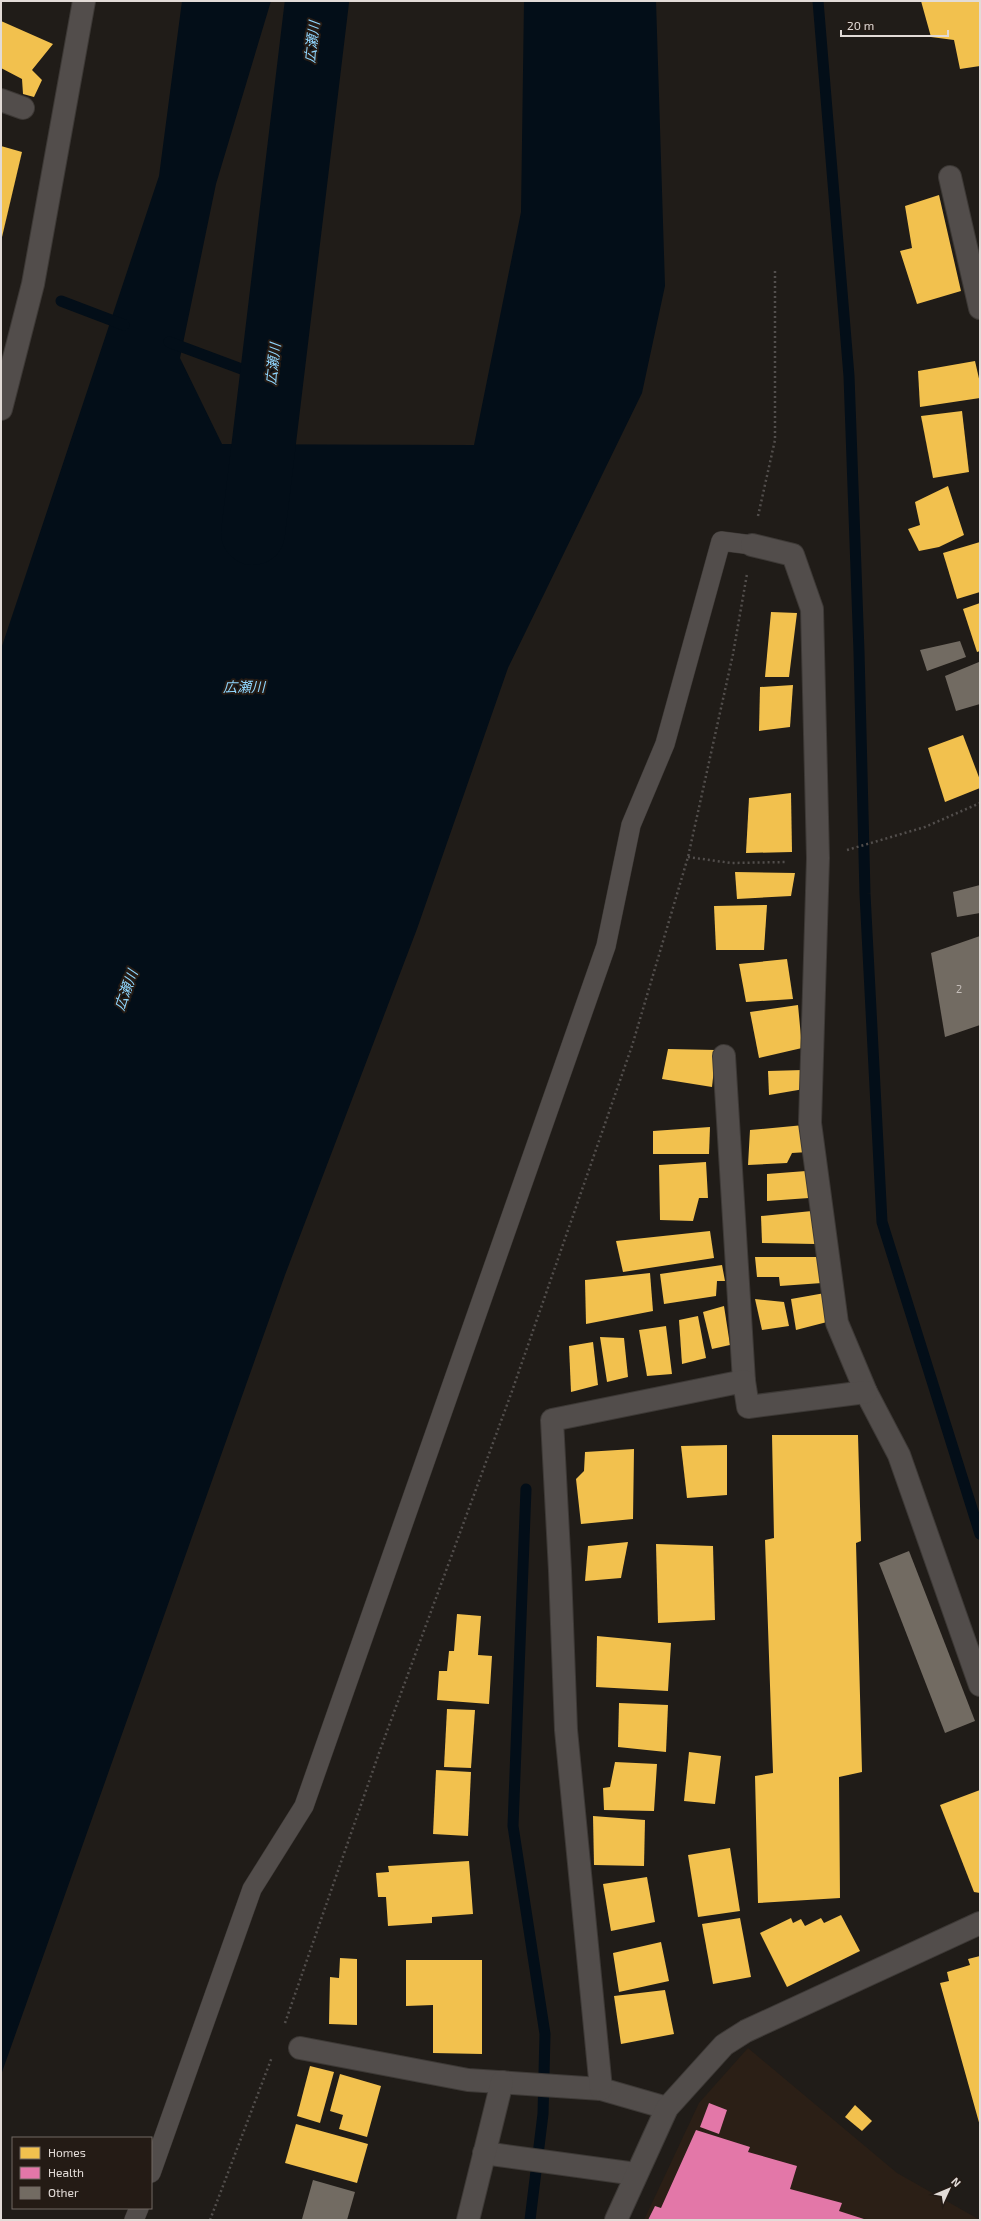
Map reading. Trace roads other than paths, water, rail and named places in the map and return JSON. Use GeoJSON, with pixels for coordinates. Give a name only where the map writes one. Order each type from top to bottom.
{"type":"FeatureCollection","features":[{"type":"Feature","properties":{"kind":"street"},"geometry":{"type":"LineString","coordinates":[[1,409],[33,284],[84,1]]}},
{"type":"Feature","properties":{"kind":"street"},"geometry":{"type":"LineString","coordinates":[[1,100],[23,108]]}},
{"type":"Feature","properties":{"kind":"street"},"geometry":{"type":"LineString","coordinates":[[950,176],[980,308]]}},
{"type":"Feature","properties":{"kind":"street"},"geometry":{"type":"LineString","coordinates":[[752,545],[793,555],[812,609],[818,858],[810,1123],[836,1323],[866,1392],[899,1455],[980,1685]]}},
{"type":"Feature","properties":{"kind":"street"},"geometry":{"type":"LineString","coordinates":[[724,1056],[744,1381],[748,1407],[866,1392]]}},
{"type":"Feature","properties":{"kind":"street"},"geometry":{"type":"LineString","coordinates":[[601,2089],[576,1852],[566,1730],[552,1420],[744,1381]]}},
{"type":"Feature","properties":{"kind":"street"},"geometry":{"type":"LineString","coordinates":[[616,2220],[667,2108],[724,2045],[746,2031],[980,1923]]}},
{"type":"Feature","properties":{"kind":"street"},"geometry":{"type":"LineString","coordinates":[[300,2048],[468,2080],[601,2089],[667,2108]]}},
{"type":"Feature","properties":{"kind":"street"},"geometry":{"type":"LineString","coordinates":[[468,2220],[484,2153],[513,2083]]}},
{"type":"Feature","properties":{"kind":"street"},"geometry":{"type":"LineString","coordinates":[[484,2153],[636,2174]]}},
{"type":"Feature","properties":{"kind":"lane"},"geometry":{"type":"LineString","coordinates":[[152,2170],[252,1889],[304,1806],[606,946],[631,825],[665,744],[721,541],[752,545]]}},
{"type":"Feature","properties":{"kind":"lane"},"geometry":{"type":"LineString","coordinates":[[134,2220],[138,2209]]}},
{"type":"Feature","properties":{"kind":"water","name":"広瀬川"},"geometry":{"type":"Polygon","coordinates":[[[182,1],[271,1],[216,184],[180,358],[222,444],[474,445],[521,212],[524,1],[656,1],[665,286],[642,393],[508,668],[417,929],[285,1275],[1,2075],[1,649],[159,176],[182,1]]]}},
{"type":"Feature","properties":{"kind":"waterway","name":"広瀬川"},"geometry":{"type":"LineString","coordinates":[[253,533],[317,1]]}},
{"type":"Feature","properties":{"kind":"waterway"},"geometry":{"type":"LineString","coordinates":[[818,1],[849,376],[859,652],[865,894],[882,1222],[980,1534]]}},
{"type":"Feature","properties":{"kind":"waterway"},"geometry":{"type":"LineString","coordinates":[[61,301],[124,325]]}},
{"type":"Feature","properties":{"kind":"waterway"},"geometry":{"type":"LineString","coordinates":[[169,342],[271,380]]}},
{"type":"Feature","properties":{"kind":"waterway"},"geometry":{"type":"LineString","coordinates":[[526,1489],[513,1826],[545,2034],[543,2114],[530,2220]]}}]}
